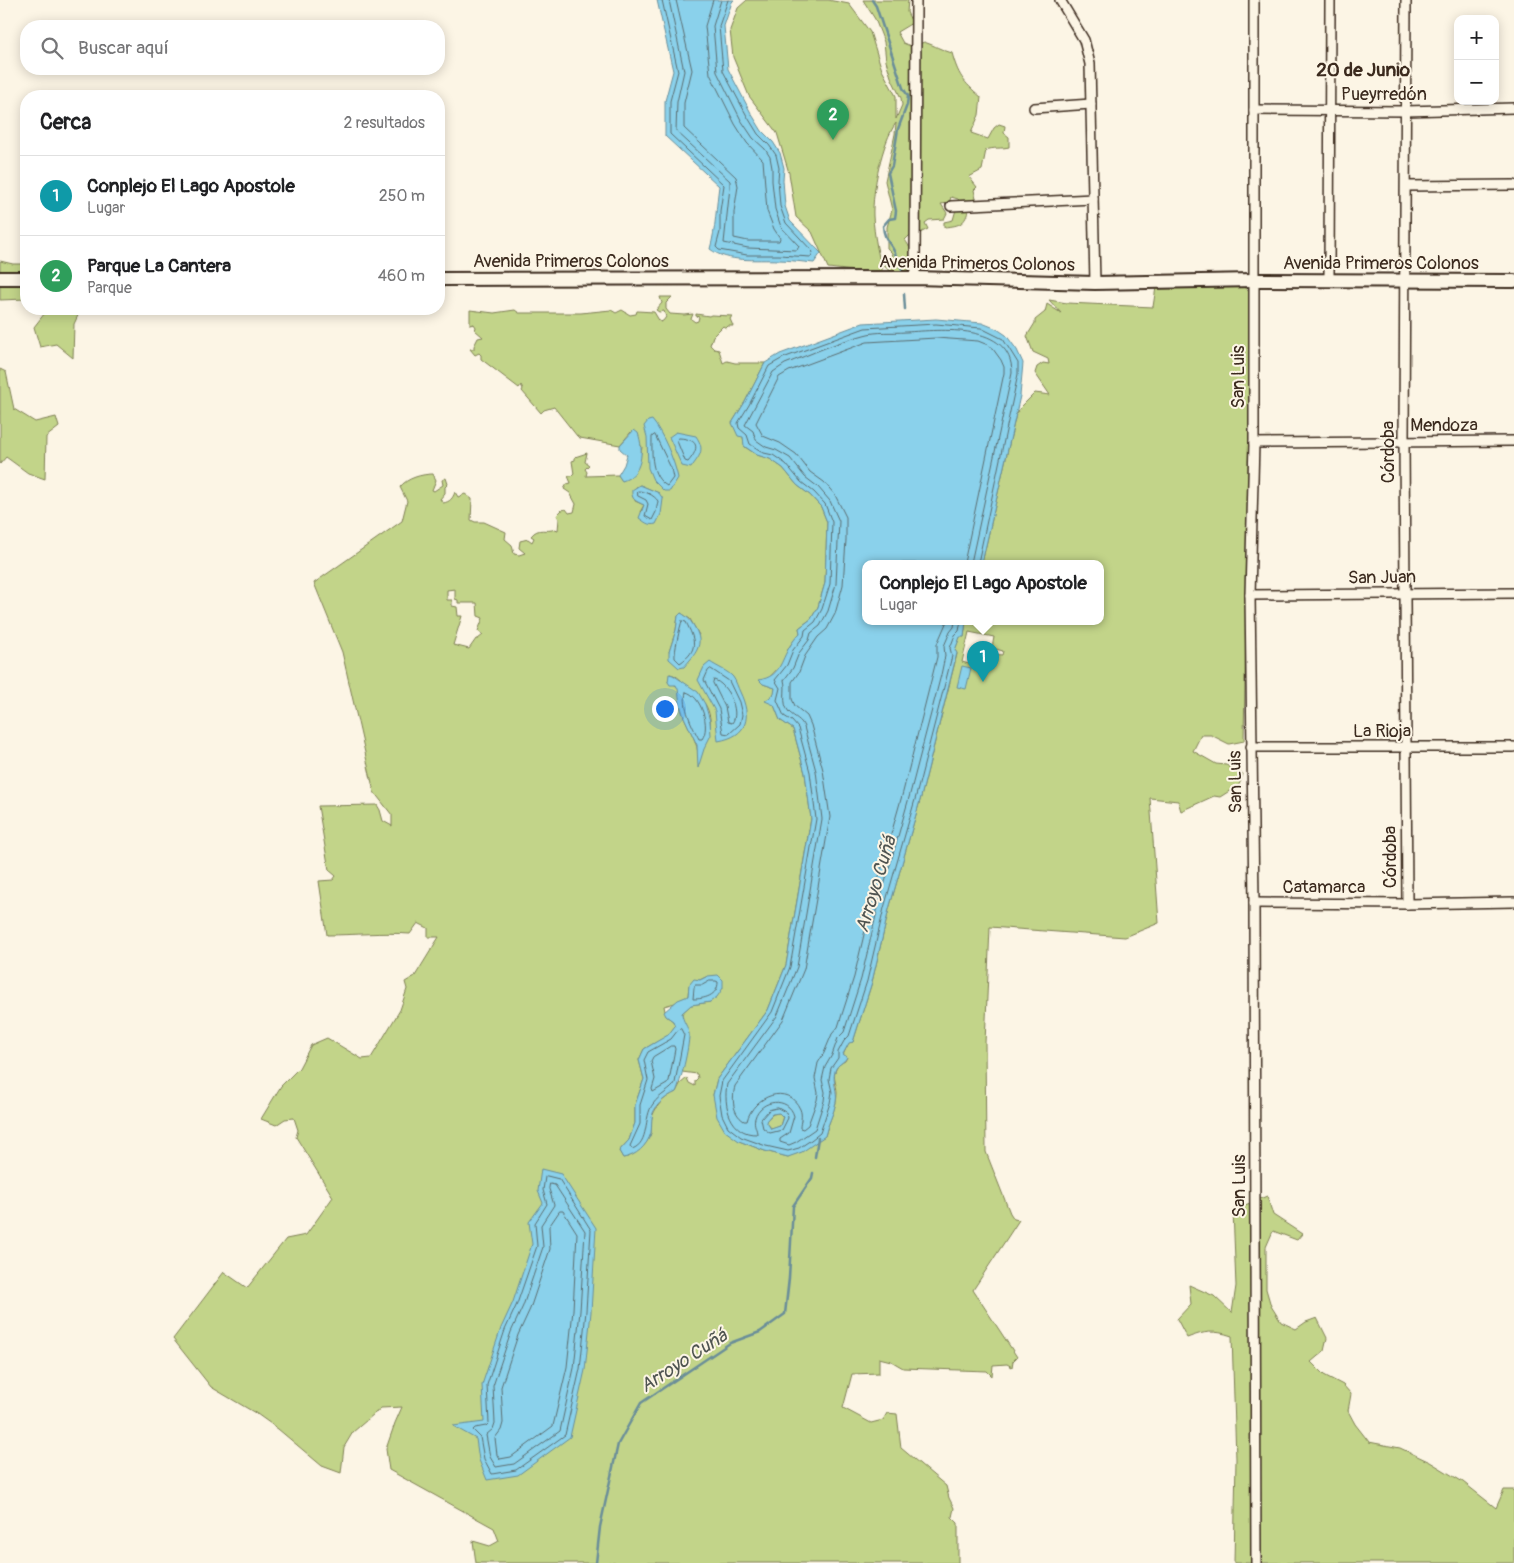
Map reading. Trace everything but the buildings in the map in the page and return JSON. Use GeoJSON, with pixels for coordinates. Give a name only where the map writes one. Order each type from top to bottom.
{"type":"FeatureCollection","features":[{"type":"Feature","properties":{"kind":"street"},"geometry":{"type":"LineString","coordinates":[[915,278],[916,0]]}},
{"type":"Feature","properties":{"kind":"street"},"geometry":{"type":"LineString","coordinates":[[1060,0],[1084,40],[1090,64],[1095,283]]}},
{"type":"Feature","properties":{"kind":"street","name":"San Luis"},"geometry":{"type":"LineString","coordinates":[[1254,0],[1254,443],[1250,595],[1254,903],[1256,1563]]}},
{"type":"Feature","properties":{"kind":"street"},"geometry":{"type":"LineString","coordinates":[[1329,280],[1330,0]]}},
{"type":"Feature","properties":{"kind":"street","name":"Córdoba"},"geometry":{"type":"LineString","coordinates":[[1406,0],[1404,441],[1407,904]]}},
{"type":"Feature","properties":{"kind":"street"},"geometry":{"type":"LineString","coordinates":[[1034,108],[1091,104]]}},
{"type":"Feature","properties":{"kind":"street","name":"Pueyrredón"},"geometry":{"type":"LineString","coordinates":[[1254,110],[1514,108]]}},
{"type":"Feature","properties":{"kind":"street"},"geometry":{"type":"LineString","coordinates":[[1406,186],[1514,185]]}},
{"type":"Feature","properties":{"kind":"street"},"geometry":{"type":"LineString","coordinates":[[951,206],[1094,199]]}},
{"type":"Feature","properties":{"kind":"street"},"geometry":{"type":"LineString","coordinates":[[0,278],[20,278]]}},
{"type":"Feature","properties":{"kind":"street","name":"Avenida Primeros Colonos"},"geometry":{"type":"LineString","coordinates":[[445,279],[915,278],[1095,283],[1254,280],[1514,282]]}},
{"type":"Feature","properties":{"kind":"street","name":"Mendoza"},"geometry":{"type":"LineString","coordinates":[[1254,443],[1514,441]]}},
{"type":"Feature","properties":{"kind":"street","name":"San Juan"},"geometry":{"type":"LineString","coordinates":[[1250,595],[1405,592],[1514,593]]}},
{"type":"Feature","properties":{"kind":"street","name":"La Rioja"},"geometry":{"type":"LineString","coordinates":[[1251,747],[1514,747]]}},
{"type":"Feature","properties":{"kind":"street","name":"Catamarca"},"geometry":{"type":"LineString","coordinates":[[1254,903],[1407,904],[1514,902]]}},
{"type":"Feature","properties":{"kind":"green space"},"geometry":{"type":"Polygon","coordinates":[[[747,0],[828,0],[849,4],[870,32],[882,70],[896,96],[896,119],[902,105],[901,98],[886,61],[884,42],[875,19],[863,0],[908,0],[907,12],[912,23],[897,32],[903,43],[913,47],[924,42],[952,53],[962,78],[981,97],[979,115],[971,133],[988,139],[994,128],[999,124],[1005,126],[1004,133],[1009,137],[1009,147],[986,150],[982,170],[969,177],[977,187],[974,190],[976,199],[984,206],[968,211],[967,216],[960,224],[944,227],[944,222],[953,220],[957,206],[962,204],[958,199],[951,197],[949,203],[941,204],[947,213],[944,219],[929,220],[925,223],[928,229],[920,233],[917,228],[905,240],[910,250],[911,263],[905,278],[894,274],[884,266],[889,263],[892,253],[887,248],[887,227],[892,210],[885,181],[896,123],[882,154],[873,206],[875,238],[883,274],[828,268],[812,232],[796,217],[789,173],[777,133],[749,96],[733,57],[730,30],[738,8],[747,0]]]}},
{"type":"Feature","properties":{"kind":"green space"},"geometry":{"type":"Polygon","coordinates":[[[0,261],[20,264],[20,299],[0,300],[0,261]]]}},
{"type":"Feature","properties":{"kind":"green space"},"geometry":{"type":"Polygon","coordinates":[[[1243,286],[1251,292],[1244,741],[1229,744],[1211,735],[1201,735],[1193,751],[1216,764],[1226,765],[1243,774],[1239,785],[1220,797],[1214,796],[1181,811],[1178,801],[1150,798],[1159,923],[1125,937],[990,927],[985,1043],[986,1152],[1010,1213],[1014,1219],[1019,1220],[973,1290],[1017,1357],[1013,1361],[1012,1367],[1007,1364],[993,1365],[992,1376],[987,1371],[903,1368],[891,1361],[879,1358],[879,1373],[852,1374],[843,1408],[871,1423],[883,1420],[887,1413],[897,1414],[901,1448],[946,1486],[954,1508],[952,1517],[958,1523],[958,1563],[476,1563],[473,1541],[490,1546],[499,1541],[494,1528],[389,1470],[386,1449],[402,1407],[381,1408],[353,1432],[344,1447],[341,1473],[322,1466],[257,1414],[211,1387],[173,1339],[224,1272],[247,1288],[286,1239],[306,1235],[333,1197],[296,1137],[298,1130],[294,1118],[285,1119],[276,1125],[261,1119],[281,1086],[299,1068],[311,1045],[327,1038],[362,1059],[371,1058],[400,1010],[407,989],[405,982],[415,976],[439,937],[428,937],[428,928],[418,923],[410,934],[327,935],[319,881],[333,880],[336,876],[329,870],[318,806],[377,805],[383,821],[392,826],[392,815],[374,792],[342,652],[314,583],[402,521],[407,501],[400,487],[415,477],[433,474],[436,480],[432,490],[434,491],[443,485],[442,480],[446,478],[448,484],[445,487],[445,493],[440,499],[443,503],[448,502],[455,492],[458,497],[465,494],[472,499],[471,520],[484,522],[506,532],[505,539],[512,545],[514,554],[519,555],[525,553],[519,548],[520,541],[528,539],[532,542],[534,538],[531,536],[540,530],[558,530],[559,519],[557,515],[566,509],[569,513],[574,512],[576,504],[570,493],[564,489],[567,484],[571,483],[568,476],[574,474],[572,461],[575,460],[575,457],[587,453],[585,462],[589,465],[585,469],[587,472],[586,476],[618,475],[622,481],[634,469],[640,458],[642,447],[631,432],[620,445],[580,438],[554,407],[541,413],[522,391],[521,385],[519,388],[481,359],[479,353],[475,355],[470,349],[474,349],[478,338],[483,337],[475,330],[474,324],[470,325],[470,310],[494,313],[515,310],[519,313],[581,313],[611,310],[616,313],[622,310],[630,315],[636,314],[637,311],[654,312],[660,322],[666,317],[664,311],[659,312],[656,310],[662,303],[660,297],[672,297],[666,303],[666,309],[670,314],[693,314],[691,319],[695,322],[698,321],[699,317],[696,314],[732,316],[730,319],[733,326],[726,328],[723,326],[713,336],[710,345],[714,349],[719,350],[723,363],[727,361],[735,363],[765,363],[732,423],[743,437],[745,447],[757,455],[770,459],[783,468],[797,485],[821,507],[827,522],[825,583],[818,607],[811,619],[799,628],[800,633],[789,647],[783,663],[763,684],[775,688],[774,705],[780,720],[793,729],[805,773],[811,818],[786,965],[768,1010],[717,1079],[713,1095],[739,1141],[788,1157],[825,1136],[834,1110],[837,1099],[835,1072],[847,1057],[843,1055],[849,1042],[853,1042],[872,982],[889,909],[921,797],[957,654],[955,650],[960,636],[964,637],[966,625],[1104,625],[1104,560],[983,560],[1016,414],[1035,393],[1050,395],[1035,373],[1037,367],[1043,363],[1049,364],[1048,359],[1033,352],[1027,336],[1035,320],[1045,312],[1047,304],[1061,313],[1049,300],[1067,303],[1153,307],[1156,287],[1243,286]],[[640,485],[636,487],[635,501],[644,505],[640,512],[659,493],[640,485]],[[455,589],[447,590],[447,600],[452,600],[452,606],[457,607],[458,616],[462,616],[453,645],[469,649],[476,639],[483,635],[478,631],[483,618],[478,616],[477,603],[458,603],[458,600],[455,599],[455,589]],[[681,613],[678,616],[669,652],[699,635],[690,619],[681,613]],[[969,632],[962,662],[976,666],[978,662],[985,663],[989,661],[991,654],[1002,655],[1003,651],[992,648],[994,637],[969,632]],[[670,674],[668,682],[679,690],[682,710],[698,753],[709,737],[710,716],[708,710],[705,704],[677,677],[670,674]],[[708,976],[689,985],[688,996],[664,1006],[666,1016],[673,1021],[675,1026],[669,1035],[644,1049],[639,1060],[644,1079],[635,1105],[635,1123],[629,1140],[619,1151],[623,1158],[636,1152],[647,1142],[651,1133],[652,1116],[660,1103],[676,1092],[680,1084],[687,1078],[689,1083],[695,1086],[695,1081],[698,1078],[697,1074],[682,1072],[689,1034],[682,1019],[682,1013],[691,1005],[710,1002],[708,976]]]}},
{"type":"Feature","properties":{"kind":"green space"},"geometry":{"type":"Polygon","coordinates":[[[43,315],[78,315],[74,324],[73,358],[56,344],[40,347],[34,327],[43,315]]]}},
{"type":"Feature","properties":{"kind":"green space"},"geometry":{"type":"Polygon","coordinates":[[[0,369],[6,372],[14,409],[35,422],[56,417],[59,427],[46,437],[45,479],[28,473],[6,457],[0,464],[0,369]]]}},
{"type":"Feature","properties":{"kind":"green space"},"geometry":{"type":"Polygon","coordinates":[[[779,1113],[783,1116],[780,1126],[772,1129],[765,1121],[773,1114],[779,1113]]]}},
{"type":"Feature","properties":{"kind":"green space"},"geometry":{"type":"Polygon","coordinates":[[[1267,1196],[1273,1215],[1302,1234],[1297,1240],[1273,1231],[1266,1247],[1266,1289],[1271,1306],[1281,1322],[1296,1329],[1306,1322],[1317,1318],[1327,1338],[1324,1351],[1311,1362],[1324,1375],[1343,1385],[1351,1394],[1348,1411],[1369,1442],[1400,1448],[1430,1462],[1463,1482],[1496,1508],[1504,1490],[1514,1490],[1514,1563],[1234,1563],[1236,1459],[1232,1336],[1210,1332],[1187,1338],[1177,1319],[1191,1304],[1189,1285],[1214,1296],[1232,1313],[1236,1286],[1233,1210],[1267,1196]]]}},
{"type":"Feature","properties":{"kind":"water"},"geometry":{"type":"Polygon","coordinates":[[[657,0],[734,0],[724,26],[728,69],[762,131],[773,142],[780,153],[784,168],[785,206],[790,221],[821,253],[814,263],[734,258],[710,249],[715,225],[719,186],[665,136],[665,101],[673,71],[657,0]]]}},
{"type":"Feature","properties":{"kind":"water"},"geometry":{"type":"Polygon","coordinates":[[[936,319],[982,323],[997,329],[1006,335],[1017,350],[1023,363],[1020,396],[983,560],[862,560],[862,625],[966,625],[964,637],[960,637],[955,650],[957,653],[921,797],[889,909],[872,982],[853,1042],[849,1043],[843,1054],[847,1057],[835,1071],[836,1102],[834,1111],[825,1136],[802,1152],[788,1157],[739,1141],[725,1131],[717,1117],[713,1095],[717,1079],[768,1010],[786,965],[811,819],[805,773],[793,729],[780,720],[774,705],[765,701],[774,694],[775,688],[763,684],[759,680],[776,672],[791,644],[800,633],[799,628],[811,619],[818,607],[825,583],[827,522],[821,507],[797,485],[783,468],[744,446],[743,437],[738,436],[732,423],[765,363],[780,354],[863,323],[936,319]],[[779,1113],[772,1114],[766,1121],[771,1129],[780,1126],[783,1117],[779,1113]]]}},
{"type":"Feature","properties":{"kind":"water"},"geometry":{"type":"Polygon","coordinates":[[[652,420],[664,440],[678,478],[670,491],[664,491],[653,480],[648,468],[647,437],[644,426],[648,421],[652,420]]]}},
{"type":"Feature","properties":{"kind":"water"},"geometry":{"type":"Polygon","coordinates":[[[634,430],[638,433],[640,440],[640,461],[634,473],[622,481],[618,475],[627,455],[620,449],[620,445],[634,430]]]}},
{"type":"Feature","properties":{"kind":"water"},"geometry":{"type":"Polygon","coordinates":[[[676,432],[696,436],[699,441],[701,450],[699,457],[691,468],[682,466],[669,437],[676,432]]]}},
{"type":"Feature","properties":{"kind":"water"},"geometry":{"type":"Polygon","coordinates":[[[640,485],[659,493],[663,499],[661,514],[656,524],[649,524],[639,518],[644,505],[633,498],[632,490],[640,485]]]}},
{"type":"Feature","properties":{"kind":"water"},"geometry":{"type":"Polygon","coordinates":[[[681,613],[692,623],[698,634],[699,644],[695,653],[684,667],[679,668],[669,659],[669,652],[678,616],[681,613]]]}},
{"type":"Feature","properties":{"kind":"water"},"geometry":{"type":"Polygon","coordinates":[[[710,662],[733,677],[746,710],[745,724],[741,730],[736,735],[718,741],[715,711],[698,680],[704,667],[710,662]]]}},
{"type":"Feature","properties":{"kind":"water"},"geometry":{"type":"Polygon","coordinates":[[[962,666],[971,668],[966,689],[957,687],[962,666]]]}},
{"type":"Feature","properties":{"kind":"water"},"geometry":{"type":"Polygon","coordinates":[[[669,674],[698,692],[705,704],[710,721],[711,735],[698,768],[697,745],[684,717],[678,689],[676,685],[670,685],[668,682],[669,674]]]}},
{"type":"Feature","properties":{"kind":"water"},"geometry":{"type":"Polygon","coordinates":[[[718,975],[723,980],[723,988],[717,997],[710,1002],[691,1005],[682,1013],[689,1032],[689,1041],[676,1092],[663,1100],[655,1109],[652,1116],[651,1133],[644,1146],[637,1153],[623,1158],[619,1151],[629,1140],[635,1123],[635,1105],[644,1079],[639,1060],[644,1049],[668,1035],[675,1026],[673,1021],[664,1012],[678,1000],[688,996],[689,985],[694,979],[700,980],[708,976],[718,975]]]}},
{"type":"Feature","properties":{"kind":"water"},"geometry":{"type":"Polygon","coordinates":[[[541,1169],[561,1174],[596,1228],[591,1312],[585,1370],[570,1437],[518,1475],[487,1480],[479,1460],[476,1439],[453,1426],[484,1422],[482,1385],[532,1244],[529,1222],[543,1203],[538,1191],[541,1169]]]}},
{"type":"Feature","properties":{"kind":"waterway","name":"Arroyo Cuñá"},"geometry":{"type":"LineString","coordinates":[[872,0],[876,6],[903,88],[908,96],[907,105],[898,129],[892,166],[888,173],[896,211],[895,218],[889,219],[883,226],[886,238],[902,269]]}},
{"type":"Feature","properties":{"kind":"waterway","name":"Arroyo Cuñá"},"geometry":{"type":"LineString","coordinates":[[904,294],[905,309]]}},
{"type":"Feature","properties":{"kind":"waterway","name":"Arroyo Cuñá"},"geometry":{"type":"LineString","coordinates":[[815,1157],[818,1138]]}},
{"type":"Feature","properties":{"kind":"waterway","name":"Arroyo Cuñá"},"geometry":{"type":"LineString","coordinates":[[596,1563],[600,1527],[618,1444],[641,1403],[730,1343],[760,1332],[785,1314],[793,1206],[812,1178],[813,1173]]}},
{"type":"Feature","properties":{"kind":"place","name":"Parque La Cantera"},"geometry":{"type":"Point","coordinates":[833,140]}},
{"type":"Feature","properties":{"kind":"place","name":"Conplejo El Lago Apostole"},"geometry":{"type":"Point","coordinates":[983,682]}},
{"type":"Feature","properties":{"kind":"district","name":"20 de Junio"},"geometry":{"type":"Point","coordinates":[1363,69]}}]}
